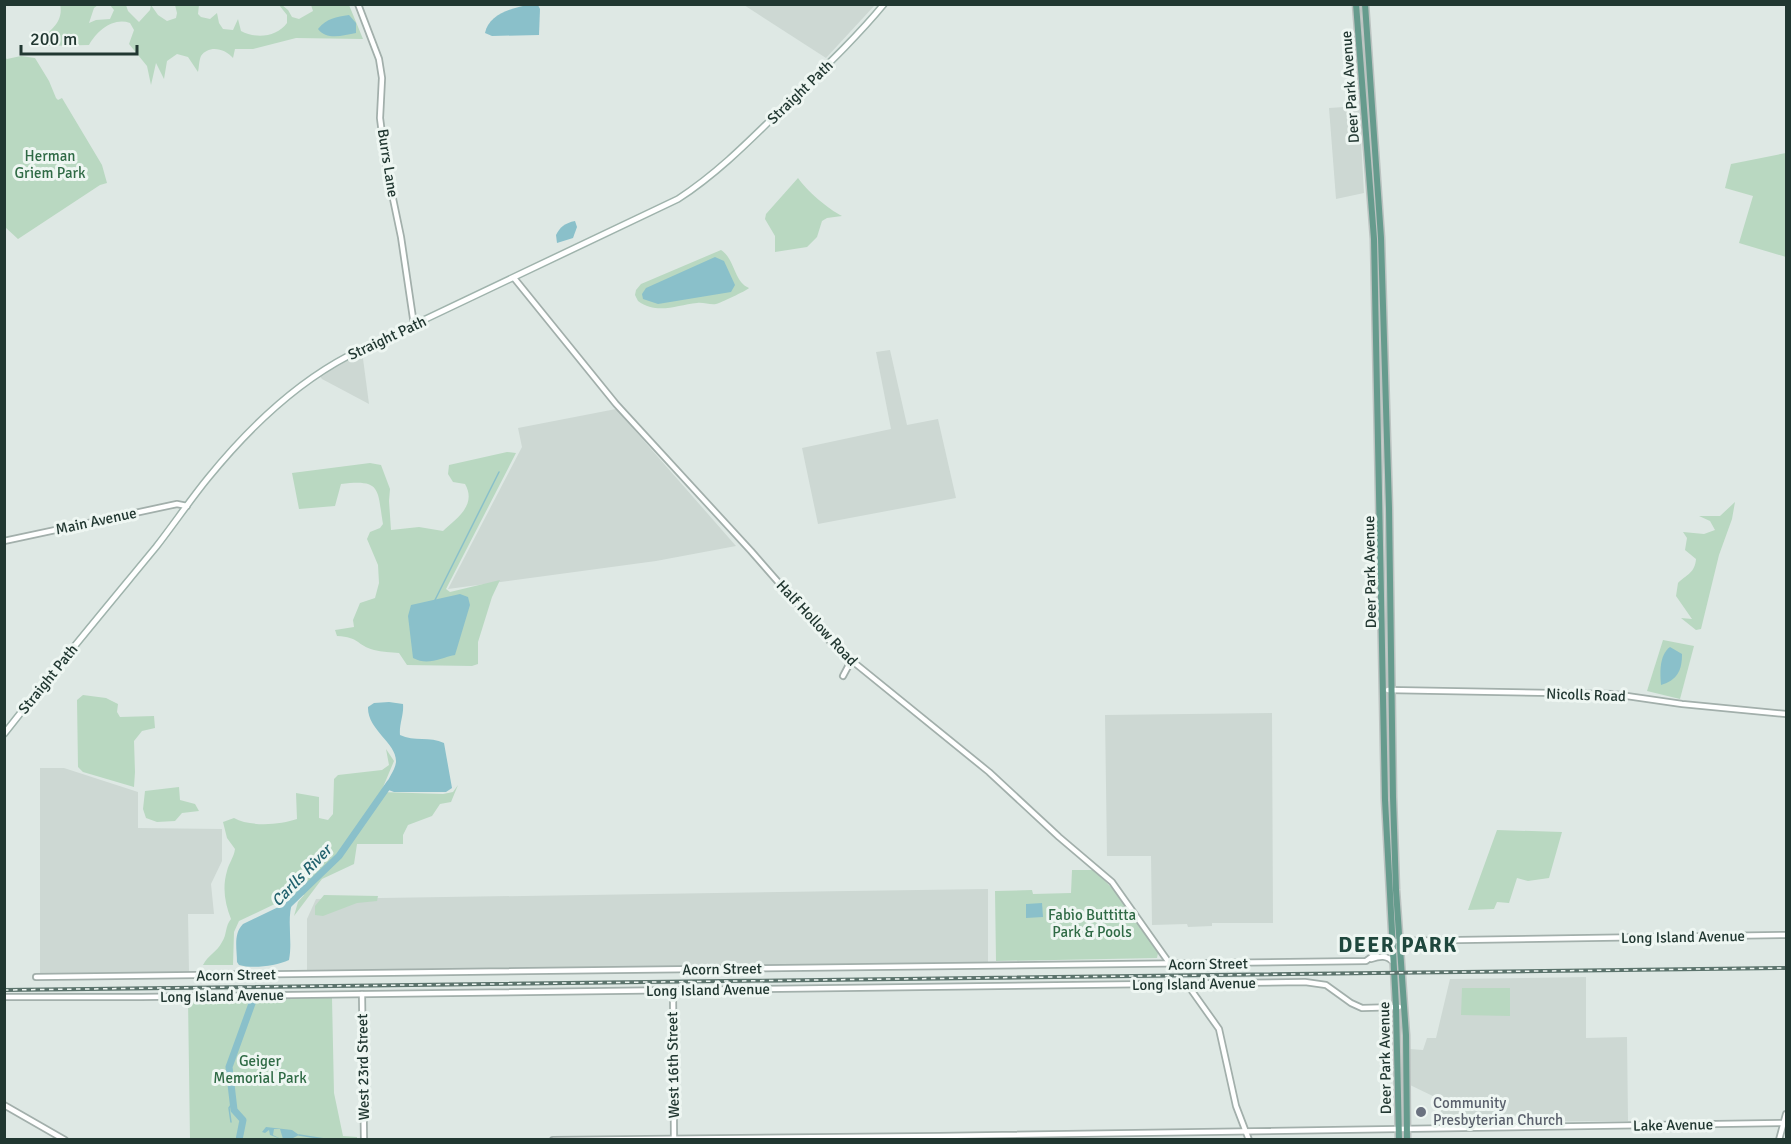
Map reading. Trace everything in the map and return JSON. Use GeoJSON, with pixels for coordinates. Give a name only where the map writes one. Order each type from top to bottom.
{"type":"FeatureCollection","features":[{"type":"Feature","properties":{"kind":"main road","name":"Straight Path"},"geometry":{"type":"LineString","coordinates":[[4,734],[207,478],[280,404],[332,365],[678,199],[736,155],[884,4]]}},
{"type":"Feature","properties":{"kind":"main road","name":"Deer Park Avenue"},"geometry":{"type":"LineString","coordinates":[[1356,4],[1374,239],[1387,830],[1405,1007],[1407,1140]]}},
{"type":"Feature","properties":{"kind":"main road","name":"Deer Park Avenue"},"geometry":{"type":"LineString","coordinates":[[1365,4],[1381,238],[1397,940],[1394,963],[1399,1140]]}},
{"type":"Feature","properties":{"kind":"main road"},"geometry":{"type":"LineString","coordinates":[[1387,830],[1395,844]]}},
{"type":"Feature","properties":{"kind":"street","name":"Burrs Lane"},"geometry":{"type":"LineString","coordinates":[[358,4],[379,59],[382,78],[380,118],[386,165],[401,237],[414,325]]}},
{"type":"Feature","properties":{"kind":"street","name":"Half Hollow Road"},"geometry":{"type":"LineString","coordinates":[[514,278],[616,404],[751,551],[836,648],[963,750],[1112,882],[1170,964]]}},
{"type":"Feature","properties":{"kind":"street","name":"Main Avenue"},"geometry":{"type":"LineString","coordinates":[[4,541],[177,504],[187,506]]}},
{"type":"Feature","properties":{"kind":"street"},"geometry":{"type":"LineString","coordinates":[[843,676],[851,661]]}},
{"type":"Feature","properties":{"kind":"street","name":"Nicolls Road"},"geometry":{"type":"LineString","coordinates":[[1384,690],[1613,694],[1682,704],[1786,714]]}},
{"type":"Feature","properties":{"kind":"street","name":"Long Island Avenue"},"geometry":{"type":"LineString","coordinates":[[1397,940],[1786,935]]}},
{"type":"Feature","properties":{"kind":"street"},"geometry":{"type":"LineString","coordinates":[[1366,962],[1397,940]]}},
{"type":"Feature","properties":{"kind":"street","name":"Acorn Street"},"geometry":{"type":"LineString","coordinates":[[36,977],[1366,962],[1383,956],[1394,963]]}},
{"type":"Feature","properties":{"kind":"street","name":"Long Island Avenue"},"geometry":{"type":"LineString","coordinates":[[4,997],[1305,982],[1326,985],[1362,1008],[1405,1007]]}},
{"type":"Feature","properties":{"kind":"street"},"geometry":{"type":"LineString","coordinates":[[1187,984],[1219,1029],[1236,1106],[1249,1140]]}},
{"type":"Feature","properties":{"kind":"street","name":"West 16th Street"},"geometry":{"type":"LineString","coordinates":[[672,990],[674,1139]]}},
{"type":"Feature","properties":{"kind":"street","name":"West 23rd Street"},"geometry":{"type":"LineString","coordinates":[[362,994],[364,1140]]}},
{"type":"Feature","properties":{"kind":"street"},"geometry":{"type":"LineString","coordinates":[[4,1105],[65,1140]]}},
{"type":"Feature","properties":{"kind":"street"},"geometry":{"type":"LineString","coordinates":[[1779,1140],[1786,1114]]}},
{"type":"Feature","properties":{"kind":"street","name":"Lake Avenue"},"geometry":{"type":"LineString","coordinates":[[554,1140],[1784,1123]]}},
{"type":"Feature","properties":{"kind":"shaded area"},"geometry":{"type":"Polygon","coordinates":[[[744,5],[875,5],[826,58],[744,5]]]}},
{"type":"Feature","properties":{"kind":"shaded area"},"geometry":{"type":"Polygon","coordinates":[[[1359,106],[1364,193],[1336,199],[1329,108],[1359,106]]]}},
{"type":"Feature","properties":{"kind":"shaded area"},"geometry":{"type":"Polygon","coordinates":[[[890,350],[907,425],[938,419],[956,498],[818,524],[802,448],[891,429],[876,352],[890,350]]]}},
{"type":"Feature","properties":{"kind":"shaded area"},"geometry":{"type":"Polygon","coordinates":[[[362,351],[369,404],[322,379],[319,375],[362,351]]]}},
{"type":"Feature","properties":{"kind":"shaded area"},"geometry":{"type":"Polygon","coordinates":[[[616,409],[736,546],[656,561],[448,589],[522,447],[518,428],[616,409]]]}},
{"type":"Feature","properties":{"kind":"shaded area"},"geometry":{"type":"Polygon","coordinates":[[[1272,713],[1273,923],[1212,923],[1212,926],[1188,927],[1187,924],[1152,925],[1151,856],[1107,856],[1105,715],[1272,713]]]}},
{"type":"Feature","properties":{"kind":"shaded area"},"geometry":{"type":"Polygon","coordinates":[[[40,768],[64,768],[138,792],[138,828],[222,829],[222,861],[211,884],[214,914],[188,914],[189,972],[40,973],[40,768]]]}},
{"type":"Feature","properties":{"kind":"shaded area"},"geometry":{"type":"Polygon","coordinates":[[[988,889],[988,963],[307,970],[307,919],[316,899],[988,889]]]}},
{"type":"Feature","properties":{"kind":"shaded area"},"geometry":{"type":"Polygon","coordinates":[[[1586,977],[1586,1038],[1627,1037],[1628,1121],[1441,1122],[1441,1100],[1410,1085],[1409,1049],[1423,1050],[1427,1038],[1436,1038],[1450,979],[1586,977]]]}},
{"type":"Feature","properties":{"kind":"green space"},"geometry":{"type":"Polygon","coordinates":[[[60,4],[98,5],[94,8],[89,23],[110,19],[114,10],[110,5],[126,5],[128,11],[139,22],[150,10],[151,5],[158,15],[167,21],[176,18],[175,5],[199,5],[198,14],[201,17],[210,19],[217,13],[223,29],[233,30],[238,19],[241,31],[260,36],[272,34],[287,23],[287,15],[279,5],[288,10],[292,17],[299,19],[313,11],[311,5],[349,5],[363,39],[296,38],[253,49],[235,49],[233,58],[222,50],[208,50],[201,56],[198,72],[188,57],[177,54],[167,61],[164,79],[156,63],[151,85],[147,66],[129,44],[134,30],[130,23],[118,22],[106,26],[89,45],[41,46],[39,41],[58,21],[60,4]]]}},
{"type":"Feature","properties":{"kind":"green space","name":"Herman Griem Park"},"geometry":{"type":"Polygon","coordinates":[[[21,56],[35,58],[56,98],[58,100],[62,98],[102,165],[107,183],[100,185],[18,239],[5,227],[4,57],[7,59],[21,56]]]}},
{"type":"Feature","properties":{"kind":"green space"},"geometry":{"type":"Polygon","coordinates":[[[1786,153],[1786,257],[1739,243],[1753,196],[1725,188],[1731,164],[1786,153]]]}},
{"type":"Feature","properties":{"kind":"green space"},"geometry":{"type":"Polygon","coordinates":[[[798,178],[818,199],[842,216],[822,221],[817,237],[807,247],[775,252],[775,236],[765,219],[766,214],[798,178]]]}},
{"type":"Feature","properties":{"kind":"green space"},"geometry":{"type":"Polygon","coordinates":[[[721,250],[726,254],[740,281],[749,288],[747,290],[716,304],[699,303],[652,308],[638,301],[635,295],[641,284],[721,250]]]}},
{"type":"Feature","properties":{"kind":"green space"},"geometry":{"type":"Polygon","coordinates":[[[507,452],[516,453],[446,589],[450,592],[500,580],[492,597],[478,642],[478,664],[472,666],[407,665],[399,653],[374,650],[350,638],[337,636],[335,630],[354,627],[353,620],[360,603],[375,598],[379,583],[378,565],[367,539],[370,532],[380,528],[383,524],[378,495],[371,485],[341,484],[335,506],[299,509],[292,473],[370,463],[381,465],[390,489],[391,530],[419,527],[443,531],[464,510],[469,498],[465,484],[453,482],[448,474],[449,465],[507,452]]]}},
{"type":"Feature","properties":{"kind":"green space"},"geometry":{"type":"Polygon","coordinates":[[[1735,502],[1701,629],[1696,630],[1681,618],[1692,619],[1676,596],[1678,583],[1692,571],[1696,559],[1685,550],[1687,538],[1683,532],[1704,534],[1715,530],[1710,521],[1699,516],[1720,516],[1735,502]]]}},
{"type":"Feature","properties":{"kind":"green space"},"geometry":{"type":"Polygon","coordinates":[[[1663,640],[1694,646],[1680,699],[1647,691],[1663,640]]]}},
{"type":"Feature","properties":{"kind":"green space"},"geometry":{"type":"Polygon","coordinates":[[[83,695],[106,698],[118,704],[117,712],[120,717],[154,716],[155,728],[142,731],[134,741],[134,787],[83,772],[78,767],[77,700],[83,695]]]}},
{"type":"Feature","properties":{"kind":"green space"},"geometry":{"type":"Polygon","coordinates":[[[386,749],[394,761],[381,792],[443,794],[453,792],[458,785],[451,802],[440,804],[432,816],[408,825],[403,835],[403,844],[357,844],[354,864],[322,879],[294,916],[298,902],[304,895],[297,892],[239,921],[234,932],[233,965],[203,965],[224,939],[231,919],[224,890],[227,871],[235,849],[227,838],[223,822],[234,818],[248,823],[265,824],[297,819],[296,793],[319,797],[319,818],[328,820],[333,814],[334,779],[338,775],[382,770],[389,765],[386,749]]]}},
{"type":"Feature","properties":{"kind":"green space"},"geometry":{"type":"Polygon","coordinates":[[[179,787],[180,800],[195,804],[199,811],[182,813],[175,821],[157,822],[146,818],[143,809],[145,791],[179,787]]]}},
{"type":"Feature","properties":{"kind":"green space"},"geometry":{"type":"Polygon","coordinates":[[[1497,830],[1562,832],[1549,878],[1528,881],[1517,878],[1509,903],[1497,902],[1494,909],[1468,910],[1497,830]]]}},
{"type":"Feature","properties":{"kind":"green space","name":"Fabio Buttitta Park & Pools"},"geometry":{"type":"Polygon","coordinates":[[[1072,870],[1094,870],[1116,892],[1158,953],[1157,958],[996,961],[995,891],[1032,890],[1033,894],[1071,893],[1072,870]]]}},
{"type":"Feature","properties":{"kind":"green space"},"geometry":{"type":"Polygon","coordinates":[[[324,895],[378,896],[377,901],[357,903],[323,916],[315,915],[315,906],[324,895]]]}},
{"type":"Feature","properties":{"kind":"green space"},"geometry":{"type":"Polygon","coordinates":[[[1462,988],[1510,988],[1510,1016],[1461,1015],[1462,988]]]}},
{"type":"Feature","properties":{"kind":"green space","name":"Geiger Memorial Park"},"geometry":{"type":"Polygon","coordinates":[[[332,998],[334,1093],[343,1136],[357,1137],[357,1139],[190,1139],[188,999],[332,998]]]}},
{"type":"Feature","properties":{"kind":"water"},"geometry":{"type":"Polygon","coordinates":[[[538,5],[540,9],[539,35],[492,36],[485,33],[487,26],[497,16],[511,9],[538,5]]]}},
{"type":"Feature","properties":{"kind":"water"},"geometry":{"type":"Polygon","coordinates":[[[349,15],[356,23],[356,33],[331,36],[318,29],[328,20],[349,15]]]}},
{"type":"Feature","properties":{"kind":"water"},"geometry":{"type":"Polygon","coordinates":[[[575,221],[577,227],[573,238],[557,243],[556,235],[559,230],[575,221]]]}},
{"type":"Feature","properties":{"kind":"water"},"geometry":{"type":"Polygon","coordinates":[[[715,257],[724,261],[735,285],[731,292],[658,304],[643,299],[642,294],[646,288],[715,257]]]}},
{"type":"Feature","properties":{"kind":"water"},"geometry":{"type":"Polygon","coordinates":[[[460,594],[468,597],[470,605],[455,655],[434,661],[413,658],[408,616],[411,605],[460,594]]]}},
{"type":"Feature","properties":{"kind":"water"},"geometry":{"type":"Polygon","coordinates":[[[1670,647],[1682,654],[1681,665],[1675,677],[1661,685],[1662,659],[1670,647]]]}},
{"type":"Feature","properties":{"kind":"water"},"geometry":{"type":"Polygon","coordinates":[[[374,703],[403,704],[400,735],[444,743],[452,788],[446,792],[394,792],[386,789],[395,766],[395,755],[372,723],[368,707],[374,703]]]}},
{"type":"Feature","properties":{"kind":"water"},"geometry":{"type":"Polygon","coordinates":[[[293,900],[290,915],[289,960],[264,966],[239,965],[236,947],[238,932],[243,924],[293,900]]]}},
{"type":"Feature","properties":{"kind":"water"},"geometry":{"type":"Polygon","coordinates":[[[1042,903],[1043,917],[1026,918],[1026,904],[1042,903]]]}},
{"type":"Feature","properties":{"kind":"water"},"geometry":{"type":"Polygon","coordinates":[[[266,1127],[292,1130],[299,1135],[291,1139],[283,1139],[280,1129],[274,1129],[273,1135],[281,1139],[270,1135],[269,1130],[262,1132],[266,1127]]]}},
{"type":"Feature","properties":{"kind":"waterway","name":"Carlls River"},"geometry":{"type":"LineString","coordinates":[[434,602],[499,472]]}},
{"type":"Feature","properties":{"kind":"waterway","name":"Carlls River"},"geometry":{"type":"LineString","coordinates":[[288,905],[339,856],[390,783]]}},
{"type":"Feature","properties":{"kind":"waterway","name":"Carlls River"},"geometry":{"type":"LineString","coordinates":[[239,1140],[243,1120],[234,1110],[229,1067],[254,998]]}},
{"type":"Feature","properties":{"kind":"waterway"},"geometry":{"type":"LineString","coordinates":[[231,1122],[229,1108],[233,1102]]}},
{"type":"Feature","properties":{"kind":"waterway"},"geometry":{"type":"LineString","coordinates":[[299,1135],[331,1140]]}},
{"type":"Feature","properties":{"kind":"railway"},"geometry":{"type":"LineString","coordinates":[[4,990],[1786,968]]}},
{"type":"Feature","properties":{"kind":"place","name":"Community Presbyterian Church"},"geometry":{"type":"Point","coordinates":[1421,1112]}},
{"type":"Feature","properties":{"kind":"district","name":"DEER PARK"},"geometry":{"type":"Point","coordinates":[1398,945]}}]}
